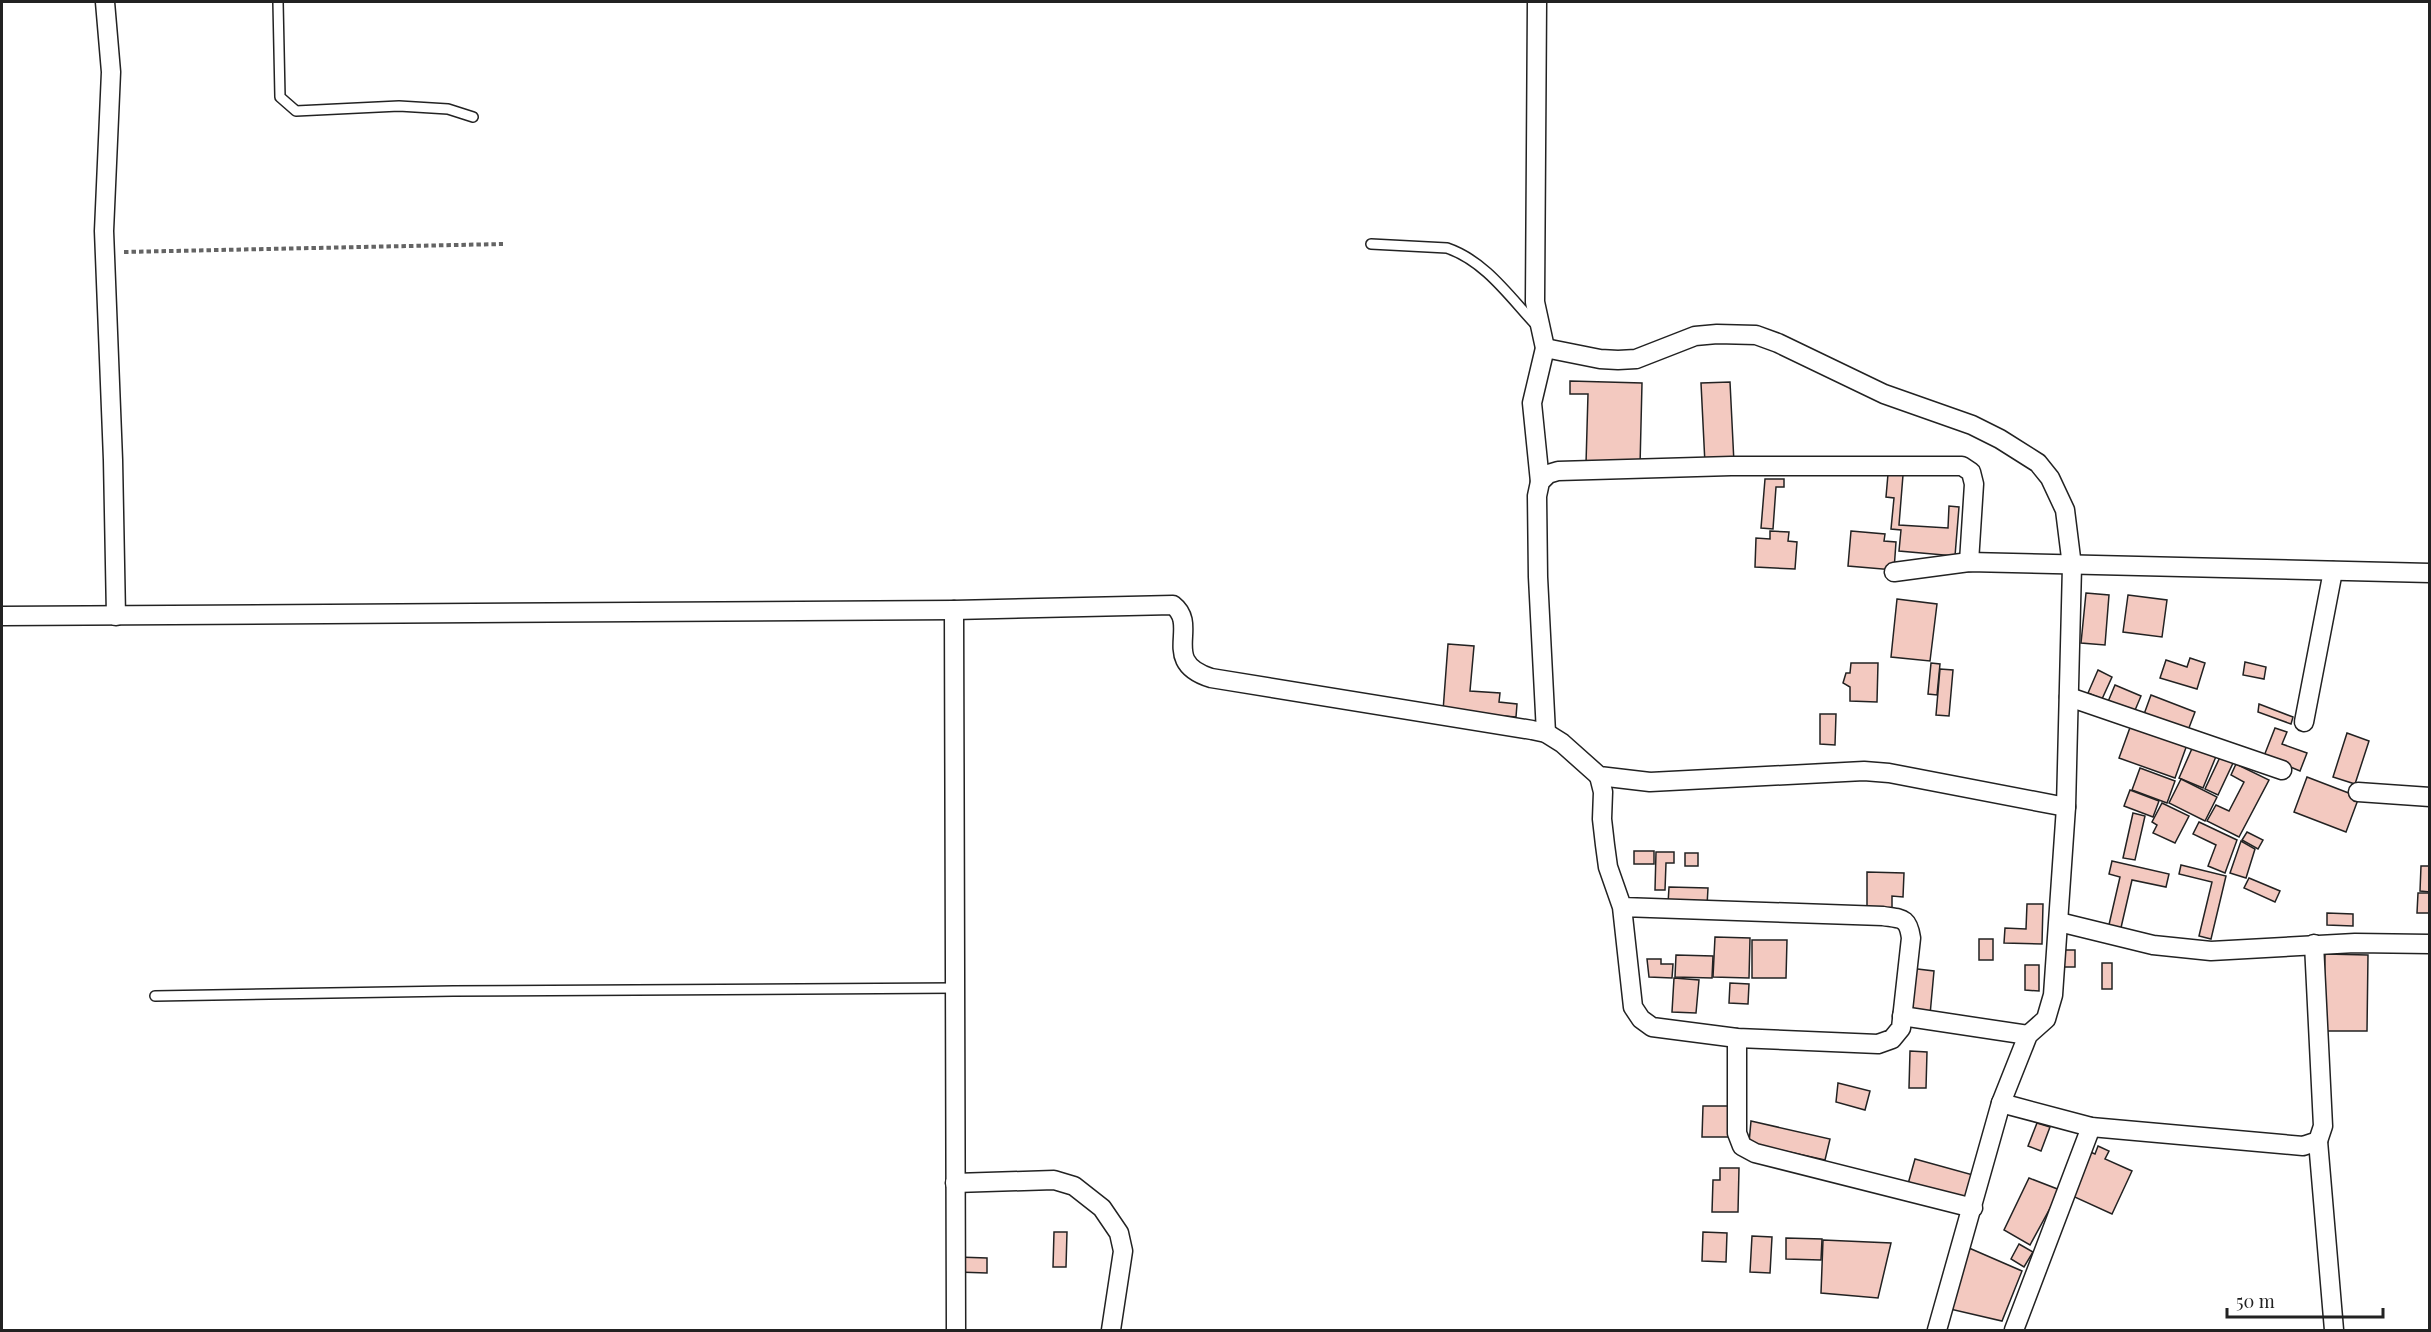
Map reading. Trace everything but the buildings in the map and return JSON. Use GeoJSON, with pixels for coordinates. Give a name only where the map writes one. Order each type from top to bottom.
{"type":"FeatureCollection","features":[{"type":"Feature","properties":{"kind":"street"},"geometry":{"type":"LineString","coordinates":[[105,2],[111,72],[106,147],[105,253],[116,616]]}},
{"type":"Feature","properties":{"kind":"street"},"geometry":{"type":"LineString","coordinates":[[1537,2],[1535,302],[1539,329],[1545,348],[1532,403],[1540,482],[1537,496],[1538,577],[1546,733]]}},
{"type":"Feature","properties":{"kind":"street"},"geometry":{"type":"LineString","coordinates":[[1545,348],[1600,359],[1636,359],[1695,336],[1756,335],[1778,343],[1884,394],[1972,425],[2000,439],[2038,463],[2050,478],[2065,510],[2072,566],[2069,697],[2066,807],[2053,995],[2046,1019],[2028,1035],[2001,1103],[1937,1330]]}},
{"type":"Feature","properties":{"kind":"street"},"geometry":{"type":"LineString","coordinates":[[1540,482],[1548,474],[1558,471],[1731,466],[1962,466],[1971,472],[1974,484],[1969,562]]}},
{"type":"Feature","properties":{"kind":"street"},"geometry":{"type":"LineString","coordinates":[[1894,572],[1969,562],[2430,573]]}},
{"type":"Feature","properties":{"kind":"street"},"geometry":{"type":"LineString","coordinates":[[2304,722],[2332,571]]}},
{"type":"Feature","properties":{"kind":"street"},"geometry":{"type":"LineString","coordinates":[[2,616],[954,610],[1173,605],[1179,610],[1182,619],[1184,658],[1197,674],[1546,733],[1562,743],[1599,776],[1603,792],[1602,819],[1608,867],[1622,907],[1633,1007],[1641,1019],[1652,1027],[1737,1038],[1878,1044],[1892,1039],[1901,1028],[1911,938],[1910,926],[1903,919],[1883,916],[1622,907]]}},
{"type":"Feature","properties":{"kind":"street"},"geometry":{"type":"LineString","coordinates":[[954,610],[956,1330]]}},
{"type":"Feature","properties":{"kind":"street"},"geometry":{"type":"LineString","coordinates":[[2069,697],[2282,770]]}},
{"type":"Feature","properties":{"kind":"street"},"geometry":{"type":"LineString","coordinates":[[1599,776],[1650,782],[1881,772],[2066,807]]}},
{"type":"Feature","properties":{"kind":"street"},"geometry":{"type":"LineString","coordinates":[[2358,792],[2430,797]]}},
{"type":"Feature","properties":{"kind":"street"},"geometry":{"type":"LineString","coordinates":[[2059,922],[2153,945],[2211,951],[2314,944],[2430,944]]}},
{"type":"Feature","properties":{"kind":"street"},"geometry":{"type":"LineString","coordinates":[[2314,944],[2323,1126],[2318,1141],[2334,1330]]}},
{"type":"Feature","properties":{"kind":"street"},"geometry":{"type":"LineString","coordinates":[[1902,1016],[2028,1035]]}},
{"type":"Feature","properties":{"kind":"street"},"geometry":{"type":"LineString","coordinates":[[1737,1038],[1737,1133],[1742,1146],[1755,1153],[1973,1208]]}},
{"type":"Feature","properties":{"kind":"street"},"geometry":{"type":"LineString","coordinates":[[2001,1103],[2091,1128],[2303,1146],[2318,1141]]}},
{"type":"Feature","properties":{"kind":"street"},"geometry":{"type":"LineString","coordinates":[[2014,1330],[2091,1128]]}},
{"type":"Feature","properties":{"kind":"street"},"geometry":{"type":"LineString","coordinates":[[955,1183],[1054,1180],[1074,1186],[1102,1208],[1119,1233],[1123,1251],[1111,1330]]}},
{"type":"Feature","properties":{"kind":"lane"},"geometry":{"type":"LineString","coordinates":[[278,2],[280,97],[296,111],[399,106],[448,108],[473,117]]}},
{"type":"Feature","properties":{"kind":"lane"},"geometry":{"type":"LineString","coordinates":[[1371,244],[1447,248],[1458,252],[1484,268],[1539,329]]}},
{"type":"Feature","properties":{"kind":"lane"},"geometry":{"type":"LineString","coordinates":[[155,996],[465,990],[956,988]]}},
{"type":"Feature","properties":{"kind":"path"},"geometry":{"type":"LineString","coordinates":[[105,253],[503,244]]}}]}
